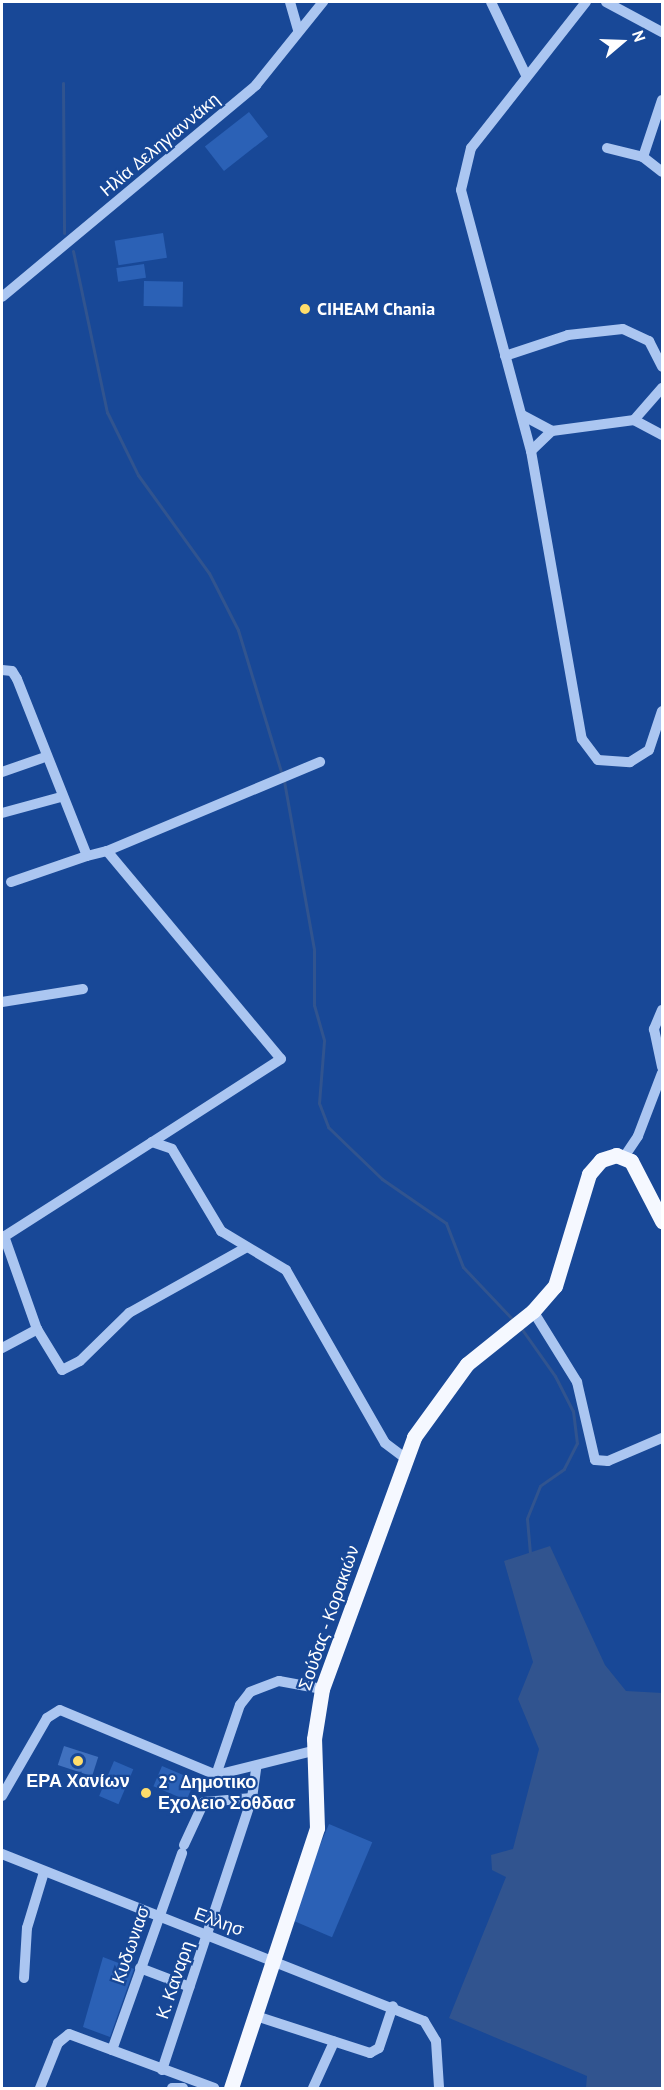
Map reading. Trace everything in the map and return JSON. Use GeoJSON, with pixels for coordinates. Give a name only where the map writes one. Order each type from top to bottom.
{"type":"FeatureCollection","features":[{"type":"Feature","properties":{"kind":"main road"},"geometry":{"type":"LineString","coordinates":[[529,1314],[561,1274],[593,1168],[605,1157],[624,1157],[637,1168],[663,1221]]}},
{"type":"Feature","properties":{"kind":"main road","name":"Σούδας - Κορακιών"},"geometry":{"type":"LineString","coordinates":[[231,2088],[317,1828],[314,1751],[322,1689],[405,1458],[423,1420],[454,1378],[529,1314]]}},
{"type":"Feature","properties":{"kind":"street"},"geometry":{"type":"LineString","coordinates":[[290,2],[298,30]]}},
{"type":"Feature","properties":{"kind":"street","name":"Ηλία Δεληγιαννάκη"},"geometry":{"type":"LineString","coordinates":[[2,297],[256,86],[298,30],[323,2]]}},
{"type":"Feature","properties":{"kind":"street"},"geometry":{"type":"LineString","coordinates":[[491,2],[526,75]]}},
{"type":"Feature","properties":{"kind":"street"},"geometry":{"type":"LineString","coordinates":[[586,2],[526,75],[471,148],[460,176],[504,356],[531,451],[577,725],[588,750],[606,763],[639,758],[656,737],[663,711]]}},
{"type":"Feature","properties":{"kind":"street"},"geometry":{"type":"LineString","coordinates":[[606,2],[663,32]]}},
{"type":"Feature","properties":{"kind":"street"},"geometry":{"type":"LineString","coordinates":[[643,157],[663,100]]}},
{"type":"Feature","properties":{"kind":"street"},"geometry":{"type":"LineString","coordinates":[[607,148],[643,157],[663,172]]}},
{"type":"Feature","properties":{"kind":"street"},"geometry":{"type":"LineString","coordinates":[[504,356],[568,335],[623,329],[649,341],[663,367]]}},
{"type":"Feature","properties":{"kind":"street"},"geometry":{"type":"LineString","coordinates":[[634,420],[663,388]]}},
{"type":"Feature","properties":{"kind":"street"},"geometry":{"type":"LineString","coordinates":[[522,415],[552,431],[634,420],[663,435]]}},
{"type":"Feature","properties":{"kind":"street"},"geometry":{"type":"LineString","coordinates":[[531,451],[552,431]]}},
{"type":"Feature","properties":{"kind":"street"},"geometry":{"type":"LineString","coordinates":[[2,670],[12,671],[17,680],[45,757],[87,856]]}},
{"type":"Feature","properties":{"kind":"street"},"geometry":{"type":"LineString","coordinates":[[2,772],[45,757]]}},
{"type":"Feature","properties":{"kind":"street"},"geometry":{"type":"LineString","coordinates":[[10,882],[107,851],[320,762]]}},
{"type":"Feature","properties":{"kind":"street"},"geometry":{"type":"LineString","coordinates":[[2,813],[61,797]]}},
{"type":"Feature","properties":{"kind":"street"},"geometry":{"type":"LineString","coordinates":[[107,851],[280,1059],[3,1237],[37,1329],[55,1364],[69,1369],[129,1313],[247,1247]]}},
{"type":"Feature","properties":{"kind":"street"},"geometry":{"type":"LineString","coordinates":[[2,1002],[82,989]]}},
{"type":"Feature","properties":{"kind":"street"},"geometry":{"type":"LineString","coordinates":[[663,1010],[654,1029],[663,1067]]}},
{"type":"Feature","properties":{"kind":"street"},"geometry":{"type":"LineString","coordinates":[[624,1157],[638,1136],[663,1073]]}},
{"type":"Feature","properties":{"kind":"street"},"geometry":{"type":"LineString","coordinates":[[152,1142],[172,1149],[220,1231],[286,1270],[385,1443],[405,1458]]}},
{"type":"Feature","properties":{"kind":"street"},"geometry":{"type":"LineString","coordinates":[[529,1314],[581,1391],[595,1460],[608,1461],[663,1438]]}},
{"type":"Feature","properties":{"kind":"street"},"geometry":{"type":"LineString","coordinates":[[2,1348],[37,1329]]}},
{"type":"Feature","properties":{"kind":"street"},"geometry":{"type":"LineString","coordinates":[[216,1774],[240,1705],[250,1692],[279,1681],[322,1689]]}},
{"type":"Feature","properties":{"kind":"street"},"geometry":{"type":"LineString","coordinates":[[2,1796],[46,1718],[60,1710],[216,1774],[256,1768],[314,1751]]}},
{"type":"Feature","properties":{"kind":"street","name":"Κ. Καναρη"},"geometry":{"type":"LineString","coordinates":[[162,2070],[252,1798],[256,1768]]}},
{"type":"Feature","properties":{"kind":"street","name":"Κυδωνιασ"},"geometry":{"type":"LineString","coordinates":[[112,2050],[157,1917],[204,1802],[252,1798]]}},
{"type":"Feature","properties":{"kind":"street","name":"Ελλησ"},"geometry":{"type":"LineString","coordinates":[[2,1854],[157,1917],[393,2006],[424,2020],[436,2041],[439,2088]]}},
{"type":"Feature","properties":{"kind":"street"},"geometry":{"type":"LineString","coordinates":[[24,1978],[27,1928],[44,1872]]}},
{"type":"Feature","properties":{"kind":"street"},"geometry":{"type":"LineString","coordinates":[[140,1968],[190,1987]]}},
{"type":"Feature","properties":{"kind":"street"},"geometry":{"type":"LineString","coordinates":[[256,2016],[370,2053],[377,2050],[393,2006]]}},
{"type":"Feature","properties":{"kind":"street"},"geometry":{"type":"LineString","coordinates":[[40,2088],[65,2036],[112,2050],[214,2088]]}},
{"type":"Feature","properties":{"kind":"street"},"geometry":{"type":"LineString","coordinates":[[313,2088],[334,2042]]}},
{"type":"Feature","properties":{"kind":"street"},"geometry":{"type":"LineString","coordinates":[[172,2088],[183,2088]]}},
{"type":"Feature","properties":{"kind":"shaded area"},"geometry":{"type":"Polygon","coordinates":[[[249,112],[268,136],[224,171],[205,146],[249,112]]]}},
{"type":"Feature","properties":{"kind":"shaded area"},"geometry":{"type":"Polygon","coordinates":[[[163,233],[167,258],[119,265],[115,241],[163,233]]]}},
{"type":"Feature","properties":{"kind":"shaded area"},"geometry":{"type":"Polygon","coordinates":[[[144,264],[146,278],[118,282],[116,268],[144,264]]]}},
{"type":"Feature","properties":{"kind":"shaded area"},"geometry":{"type":"Polygon","coordinates":[[[144,281],[183,282],[183,307],[144,306],[144,281]]]}},
{"type":"Feature","properties":{"kind":"shaded area"},"geometry":{"type":"Polygon","coordinates":[[[550,1546],[605,1665],[626,1691],[662,1693],[662,2087],[586,2088],[587,2076],[449,2018],[506,1877],[492,1870],[491,1855],[513,1849],[539,1749],[518,1699],[533,1662],[504,1561],[550,1546]]]}},
{"type":"Feature","properties":{"kind":"shaded area"},"geometry":{"type":"Polygon","coordinates":[[[114,1761],[133,1769],[118,1804],[99,1796],[114,1761]]]}},
{"type":"Feature","properties":{"kind":"shaded area"},"geometry":{"type":"Polygon","coordinates":[[[162,1766],[195,1780],[187,1800],[153,1786],[162,1766]]]}},
{"type":"Feature","properties":{"kind":"shaded area"},"geometry":{"type":"Polygon","coordinates":[[[329,1824],[372,1842],[332,1937],[289,1919],[329,1824]]]}},
{"type":"Feature","properties":{"kind":"shaded area"},"geometry":{"type":"Polygon","coordinates":[[[103,1957],[134,1969],[110,2037],[83,2027],[103,1957]]]}},
{"type":"Feature","properties":{"kind":"building","name":"ΕΡΑ Χανίων"},"geometry":{"type":"Polygon","coordinates":[[[64,1746],[98,1757],[92,1776],[58,1765],[64,1746]]]}},
{"type":"Feature","properties":{"kind":"waterway"},"geometry":{"type":"LineString","coordinates":[[63,83],[64,233]]}},
{"type":"Feature","properties":{"kind":"waterway"},"geometry":{"type":"LineString","coordinates":[[73,251],[107,412],[138,475],[209,573],[238,630],[282,775]]}},
{"type":"Feature","properties":{"kind":"waterway"},"geometry":{"type":"LineString","coordinates":[[284,781],[314,950],[314,1005],[324,1041],[319,1103],[328,1127],[382,1179],[446,1223],[463,1267],[514,1321]]}},
{"type":"Feature","properties":{"kind":"waterway"},"geometry":{"type":"LineString","coordinates":[[521,1328],[555,1376],[573,1411],[577,1443],[564,1469],[540,1486],[527,1519],[530,1552]]}},
{"type":"Feature","properties":{"kind":"place","name":"CIHEAM Chania"},"geometry":{"type":"Point","coordinates":[305,309]}},
{"type":"Feature","properties":{"kind":"place","name":"ΕΡΑ Χανίων"},"geometry":{"type":"Point","coordinates":[78,1761]}},
{"type":"Feature","properties":{"kind":"place","name":"2° Δημοτικο Εχολειο Σοθδασ"},"geometry":{"type":"Point","coordinates":[146,1793]}}]}
